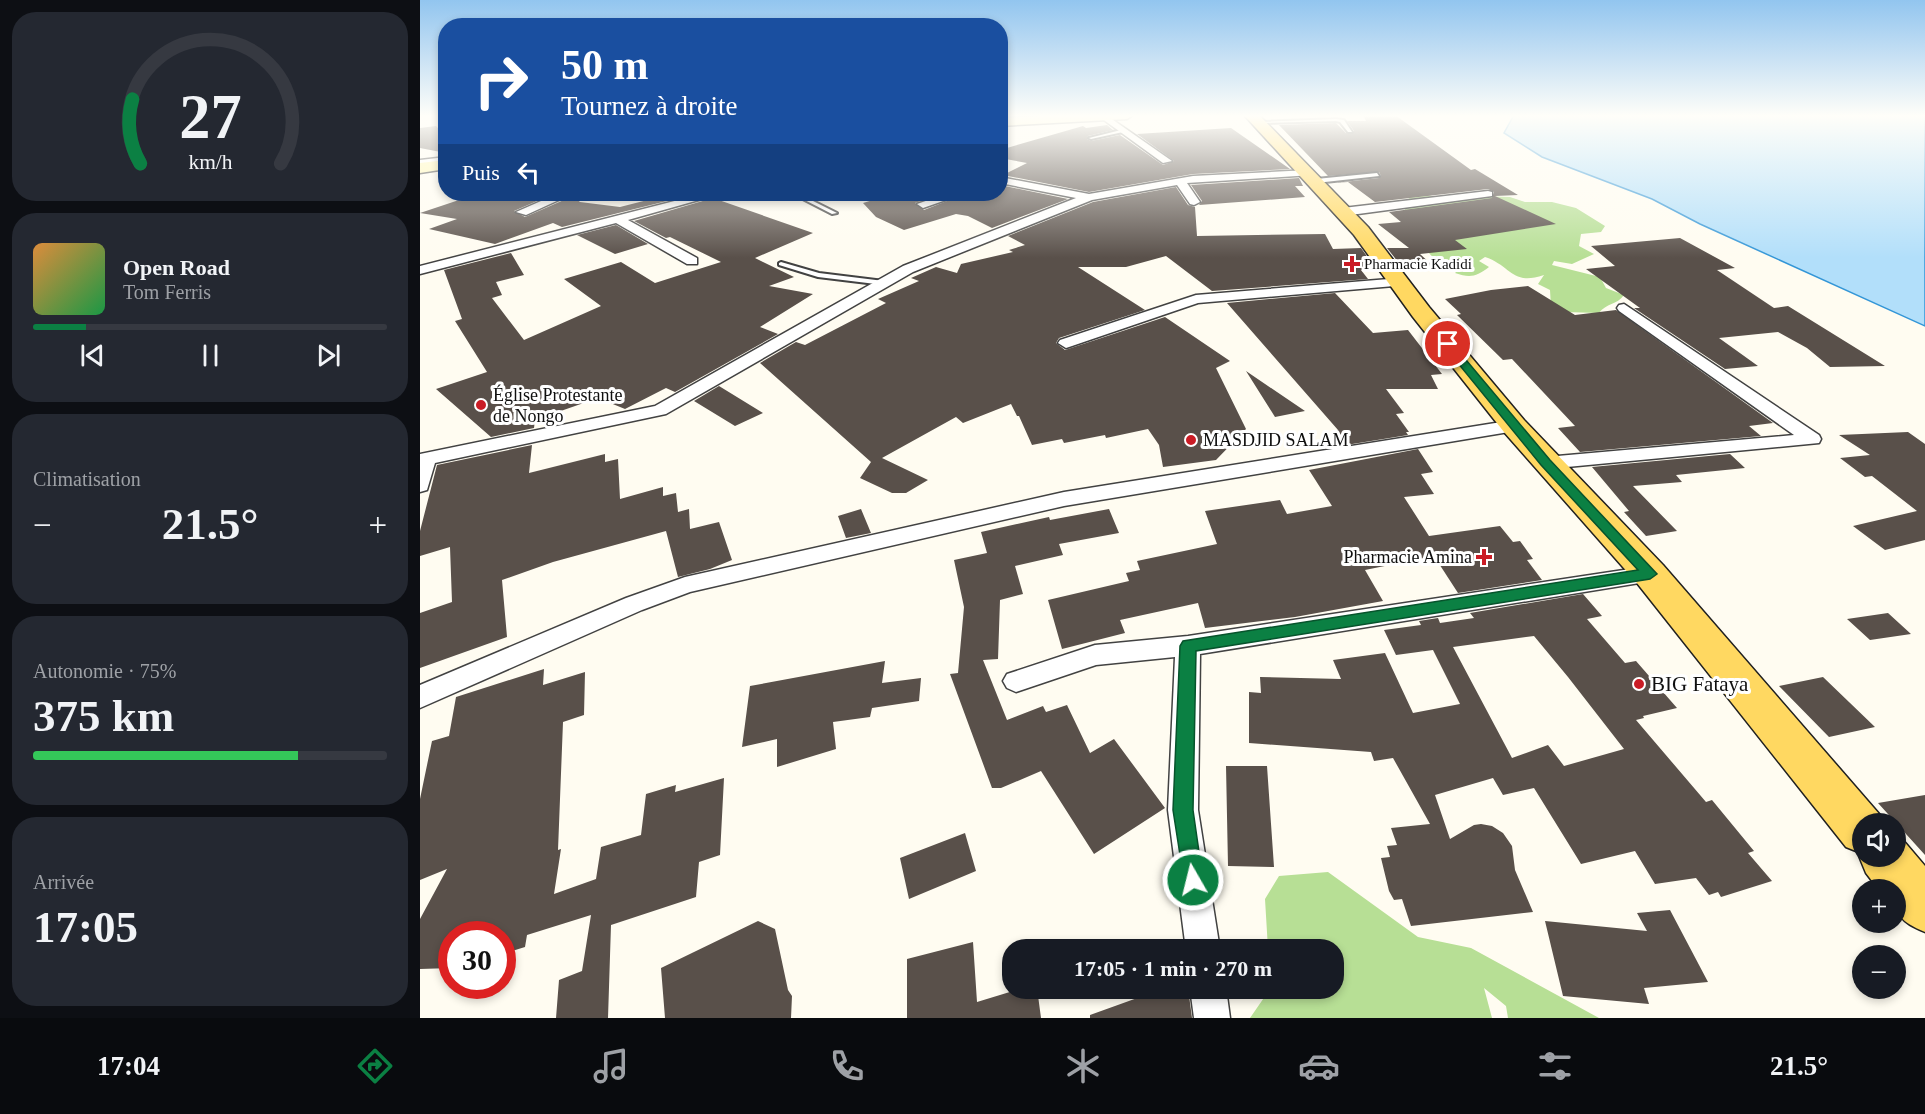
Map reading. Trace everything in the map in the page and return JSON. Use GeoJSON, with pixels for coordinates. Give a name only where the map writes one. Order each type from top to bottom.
{"type":"FeatureCollection","features":[{"type":"Feature","properties":{"kind":"main road"},"geometry":{"type":"LineString","coordinates":[[1298,163],[1343,212],[1401,282],[1421,312],[1514,426],[1650,574],[1852,818]]}},
{"type":"Feature","properties":{"kind":"main road"},"geometry":{"type":"LineString","coordinates":[[420,168],[438,164]]}},
{"type":"Feature","properties":{"kind":"main road"},"geometry":{"type":"LineString","coordinates":[[1893,867],[1925,906]]}},
{"type":"Feature","properties":{"kind":"street"},"geometry":{"type":"LineString","coordinates":[[420,486],[423,459],[660,410],[884,283],[947,252],[1089,197],[1180,181],[1312,177]]}},
{"type":"Feature","properties":{"kind":"street"},"geometry":{"type":"LineString","coordinates":[[1180,181],[1194,202]]}},
{"type":"Feature","properties":{"kind":"street"},"geometry":{"type":"LineString","coordinates":[[1008,182],[1089,197]]}},
{"type":"Feature","properties":{"kind":"street"},"geometry":{"type":"LineString","coordinates":[[1343,212],[1488,194]]}},
{"type":"Feature","properties":{"kind":"street"},"geometry":{"type":"LineString","coordinates":[[522,212],[549,201]]}},
{"type":"Feature","properties":{"kind":"street"},"geometry":{"type":"LineString","coordinates":[[420,270],[687,201]]}},
{"type":"Feature","properties":{"kind":"street"},"geometry":{"type":"LineString","coordinates":[[923,204],[933,201]]}},
{"type":"Feature","properties":{"kind":"street"},"geometry":{"type":"LineString","coordinates":[[618,219],[692,261]]}},
{"type":"Feature","properties":{"kind":"street"},"geometry":{"type":"LineString","coordinates":[[1066,343],[1196,299],[1401,282]]}},
{"type":"Feature","properties":{"kind":"street"},"geometry":{"type":"LineString","coordinates":[[1546,463],[1812,439],[1624,308]]}},
{"type":"Feature","properties":{"kind":"street"},"geometry":{"type":"LineString","coordinates":[[420,697],[634,604],[685,585],[1064,499],[1514,426]]}},
{"type":"Feature","properties":{"kind":"street"},"geometry":{"type":"LineString","coordinates":[[1016,681],[1095,655],[1188,646],[1650,574]]}},
{"type":"Feature","properties":{"kind":"street"},"geometry":{"type":"LineString","coordinates":[[1188,646],[1183,810],[1201,939]]}},
{"type":"Feature","properties":{"kind":"street"},"geometry":{"type":"LineString","coordinates":[[1209,999],[1212,1018]]}},
{"type":"Feature","properties":{"kind":"lane"},"geometry":{"type":"LineString","coordinates":[[1312,177],[1377,175]]}},
{"type":"Feature","properties":{"kind":"lane"},"geometry":{"type":"LineString","coordinates":[[810,201],[834,213]]}},
{"type":"Feature","properties":{"kind":"lane"},"geometry":{"type":"LineString","coordinates":[[781,264],[818,274],[884,283]]}},
{"type":"Feature","properties":{"kind":"green space"},"geometry":{"type":"Polygon","coordinates":[[[1421,193],[1439,198],[1510,197],[1525,202],[1552,202],[1576,208],[1605,226],[1601,232],[1581,234],[1579,246],[1594,254],[1572,264],[1554,261],[1552,265],[1600,277],[1606,288],[1624,295],[1599,313],[1564,312],[1551,307],[1550,290],[1538,284],[1544,275],[1533,278],[1518,277],[1485,257],[1479,261],[1489,267],[1480,273],[1465,276],[1455,273],[1469,260],[1464,257],[1444,265],[1437,261],[1425,246],[1419,219],[1405,210],[1404,204],[1413,194],[1421,193]]]}},
{"type":"Feature","properties":{"kind":"green space"},"geometry":{"type":"Polygon","coordinates":[[[1328,872],[1418,937],[1471,948],[1599,1018],[1508,1018],[1506,1006],[1484,988],[1492,1018],[1250,1018],[1263,999],[1344,999],[1344,939],[1267,939],[1265,899],[1279,876],[1328,872]]]}},
{"type":"Feature","properties":{"kind":"water"},"geometry":{"type":"Polygon","coordinates":[[[1556,163],[1925,163],[1925,326],[1700,224],[1652,199],[1556,163]]]}},
{"type":"Feature","properties":{"kind":"building"},"geometry":{"type":"Polygon","coordinates":[[[1024,163],[1159,163],[1163,165],[1170,163],[1281,163],[1290,169],[1193,174],[1089,192],[1008,176],[1008,172],[1027,163],[1024,163]]]}},
{"type":"Feature","properties":{"kind":"building"},"geometry":{"type":"Polygon","coordinates":[[[1315,163],[1461,163],[1518,195],[1495,196],[1556,224],[1455,240],[1467,249],[1420,254],[1433,266],[1402,267],[1387,248],[1409,248],[1378,224],[1401,222],[1389,212],[1492,198],[1494,192],[1488,189],[1375,202],[1348,182],[1335,183],[1379,178],[1381,176],[1379,172],[1328,176],[1315,163]]]}},
{"type":"Feature","properties":{"kind":"building"},"geometry":{"type":"Polygon","coordinates":[[[1299,178],[1303,186],[1295,186],[1305,197],[1199,205],[1202,201],[1191,185],[1299,178]]]}},
{"type":"Feature","properties":{"kind":"building"},"geometry":{"type":"Polygon","coordinates":[[[1008,187],[1068,199],[992,228],[968,216],[956,214],[904,230],[876,217],[863,203],[921,201],[915,203],[924,210],[947,201],[1008,201],[1008,187]]]}},
{"type":"Feature","properties":{"kind":"building"},"geometry":{"type":"Polygon","coordinates":[[[1176,187],[1188,205],[1195,207],[1197,236],[1325,234],[1333,249],[1361,248],[1376,269],[1361,270],[1368,279],[1212,291],[1166,256],[1126,267],[1078,267],[1145,310],[1059,338],[1056,343],[1065,350],[1165,317],[1230,361],[1216,368],[1246,429],[1216,460],[1163,467],[1159,445],[1148,429],[1106,438],[1105,435],[1064,443],[1062,439],[1032,445],[1011,404],[963,423],[956,417],[882,458],[928,480],[906,493],[892,493],[860,478],[871,462],[760,363],[796,342],[805,345],[886,303],[878,299],[919,281],[911,278],[936,267],[957,273],[961,264],[1013,252],[1009,250],[1025,245],[1008,236],[1093,202],[1176,187]]]}},
{"type":"Feature","properties":{"kind":"building"},"geometry":{"type":"Polygon","coordinates":[[[456,201],[537,201],[514,211],[525,217],[562,201],[620,207],[644,201],[667,201],[562,227],[553,223],[495,244],[429,229],[457,219],[420,213],[456,201]]]}},
{"type":"Feature","properties":{"kind":"building"},"geometry":{"type":"Polygon","coordinates":[[[703,201],[722,201],[813,233],[755,258],[794,277],[769,286],[813,294],[760,327],[778,334],[675,392],[666,388],[625,409],[598,398],[535,420],[534,428],[491,437],[436,389],[487,372],[455,321],[462,319],[444,270],[511,253],[524,275],[496,282],[502,295],[492,298],[524,340],[601,306],[564,279],[621,262],[655,283],[721,262],[634,221],[703,201]]]}},
{"type":"Feature","properties":{"kind":"building"},"geometry":{"type":"Polygon","coordinates":[[[616,225],[648,244],[615,254],[577,235],[616,225]]]}},
{"type":"Feature","properties":{"kind":"building"},"geometry":{"type":"Polygon","coordinates":[[[1680,238],[1735,268],[1717,270],[1774,308],[1788,306],[1885,366],[1830,367],[1807,348],[1778,332],[1719,338],[1758,366],[1725,369],[1634,308],[1640,308],[1586,269],[1615,266],[1591,246],[1680,238]]]}},
{"type":"Feature","properties":{"kind":"building"},"geometry":{"type":"Polygon","coordinates":[[[1528,286],[1575,315],[1616,310],[1773,423],[1749,426],[1761,436],[1580,452],[1558,428],[1575,426],[1512,359],[1503,360],[1457,315],[1461,314],[1445,299],[1528,286]]]}},
{"type":"Feature","properties":{"kind":"building"},"geometry":{"type":"Polygon","coordinates":[[[1335,293],[1373,333],[1408,330],[1442,374],[1431,375],[1438,389],[1386,389],[1404,413],[1396,414],[1409,432],[1406,432],[1408,435],[1340,446],[1333,436],[1338,430],[1227,303],[1335,293]]]}},
{"type":"Feature","properties":{"kind":"building"},"geometry":{"type":"Polygon","coordinates":[[[1246,371],[1305,411],[1275,417],[1246,371]]]}},
{"type":"Feature","properties":{"kind":"building"},"geometry":{"type":"Polygon","coordinates":[[[719,386],[763,413],[735,426],[694,401],[719,386]]]}},
{"type":"Feature","properties":{"kind":"building"},"geometry":{"type":"Polygon","coordinates":[[[1908,432],[1925,444],[1925,540],[1885,550],[1853,526],[1917,511],[1872,476],[1865,477],[1840,458],[1870,455],[1839,435],[1908,432]]]}},
{"type":"Feature","properties":{"kind":"building"},"geometry":{"type":"Polygon","coordinates":[[[532,445],[529,473],[605,454],[605,462],[618,459],[620,499],[663,487],[663,496],[676,493],[678,512],[689,509],[690,529],[719,522],[732,560],[710,569],[678,577],[666,531],[553,562],[502,580],[507,637],[420,668],[420,613],[452,602],[450,547],[420,556],[420,531],[437,465],[532,445]]]}},
{"type":"Feature","properties":{"kind":"building"},"geometry":{"type":"Polygon","coordinates":[[[1418,449],[1433,472],[1421,474],[1434,494],[1404,497],[1429,536],[1500,526],[1513,542],[1520,541],[1533,559],[1527,560],[1542,580],[1458,593],[1434,556],[1365,570],[1383,601],[1295,617],[1205,628],[1198,603],[1120,620],[1125,633],[1062,649],[1048,600],[1129,581],[1126,573],[1140,570],[1137,561],[1217,544],[1205,511],[1280,500],[1287,514],[1332,506],[1309,470],[1418,449]]]}},
{"type":"Feature","properties":{"kind":"building"},"geometry":{"type":"Polygon","coordinates":[[[1730,454],[1745,468],[1676,475],[1682,482],[1633,486],[1677,531],[1646,536],[1624,512],[1629,511],[1592,467],[1730,454]]]}},
{"type":"Feature","properties":{"kind":"building"},"geometry":{"type":"Polygon","coordinates":[[[861,509],[871,533],[846,538],[838,516],[861,509]]]}},
{"type":"Feature","properties":{"kind":"building"},"geometry":{"type":"Polygon","coordinates":[[[1109,509],[1119,533],[1059,544],[1063,555],[1015,566],[1023,594],[1000,600],[998,659],[983,660],[1007,720],[1043,706],[1046,712],[1067,705],[1090,753],[1114,739],[1165,808],[1094,854],[1041,771],[1001,788],[992,788],[950,674],[958,673],[964,607],[954,560],[987,553],[981,532],[1049,517],[1050,520],[1109,509]]]}},
{"type":"Feature","properties":{"kind":"building"},"geometry":{"type":"Polygon","coordinates":[[[1583,594],[1602,616],[1587,619],[1625,663],[1636,661],[1677,708],[1643,716],[1644,718],[1636,720],[1706,802],[1712,800],[1754,851],[1748,853],[1772,881],[1721,897],[1718,892],[1709,895],[1696,878],[1655,884],[1635,851],[1581,864],[1534,788],[1503,795],[1493,778],[1435,795],[1450,839],[1474,825],[1481,824],[1492,826],[1503,833],[1512,846],[1515,870],[1533,912],[1411,926],[1402,899],[1394,900],[1389,891],[1381,858],[1390,857],[1387,846],[1397,845],[1391,828],[1430,824],[1393,758],[1374,761],[1371,752],[1249,743],[1249,692],[1261,693],[1260,677],[1341,679],[1333,660],[1385,653],[1413,713],[1460,704],[1433,650],[1396,655],[1384,630],[1421,625],[1419,621],[1438,618],[1440,623],[1474,618],[1470,613],[1583,594]],[[1534,636],[1453,647],[1512,758],[1548,745],[1564,766],[1624,749],[1534,636]]]}},
{"type":"Feature","properties":{"kind":"building"},"geometry":{"type":"Polygon","coordinates":[[[1888,613],[1911,634],[1870,640],[1847,619],[1888,613]]]}},
{"type":"Feature","properties":{"kind":"building"},"geometry":{"type":"Polygon","coordinates":[[[885,661],[882,683],[921,678],[919,701],[872,708],[870,717],[833,722],[836,749],[777,767],[777,739],[742,747],[750,686],[885,661]]]}},
{"type":"Feature","properties":{"kind":"building"},"geometry":{"type":"Polygon","coordinates":[[[544,669],[543,685],[585,672],[584,715],[563,722],[558,850],[561,849],[554,894],[596,879],[601,847],[641,835],[646,794],[676,785],[675,792],[724,778],[720,855],[699,862],[696,897],[611,925],[608,1018],[556,1018],[559,980],[582,971],[591,915],[527,935],[525,947],[516,950],[516,921],[438,921],[438,968],[420,969],[420,919],[447,869],[420,880],[420,799],[432,741],[449,736],[456,697],[544,669]]]}},
{"type":"Feature","properties":{"kind":"building"},"geometry":{"type":"Polygon","coordinates":[[[1823,677],[1875,727],[1829,737],[1779,686],[1823,677]]]}},
{"type":"Feature","properties":{"kind":"building"},"geometry":{"type":"Polygon","coordinates":[[[1226,766],[1267,766],[1274,867],[1228,866],[1226,766]]]}},
{"type":"Feature","properties":{"kind":"building"},"geometry":{"type":"Polygon","coordinates":[[[1925,795],[1925,855],[1906,834],[1906,813],[1887,813],[1878,803],[1925,795]]]}},
{"type":"Feature","properties":{"kind":"building"},"geometry":{"type":"Polygon","coordinates":[[[965,833],[976,871],[909,899],[900,858],[965,833]]]}},
{"type":"Feature","properties":{"kind":"building"},"geometry":{"type":"Polygon","coordinates":[[[1670,910],[1708,982],[1644,988],[1649,1004],[1563,996],[1545,921],[1647,931],[1637,913],[1670,910]]]}},
{"type":"Feature","properties":{"kind":"building"},"geometry":{"type":"Polygon","coordinates":[[[758,921],[775,929],[788,990],[792,996],[791,1018],[665,1018],[661,968],[758,921]]]}},
{"type":"Feature","properties":{"kind":"building"},"geometry":{"type":"Polygon","coordinates":[[[973,942],[977,1002],[1002,994],[1002,999],[1038,999],[1041,1018],[907,1018],[907,959],[973,942]]]}},
{"type":"Feature","properties":{"kind":"building"},"geometry":{"type":"Polygon","coordinates":[[[1134,999],[1189,999],[1192,1018],[1090,1018],[1090,1015],[1134,999]]]}},
{"type":"Feature","properties":{"kind":"place","name":"Pharmacie Kadidi"},"geometry":{"type":"Point","coordinates":[1352,264]}},
{"type":"Feature","properties":{"kind":"place","name":"Église Protestante de Nongo"},"geometry":{"type":"Point","coordinates":[481,405]}},
{"type":"Feature","properties":{"kind":"place","name":"MASDJID SALAM"},"geometry":{"type":"Point","coordinates":[1191,440]}},
{"type":"Feature","properties":{"kind":"place","name":"Pharmacie Amina"},"geometry":{"type":"Point","coordinates":[1484,557]}},
{"type":"Feature","properties":{"kind":"place","name":"BIG Fataya"},"geometry":{"type":"Point","coordinates":[1639,684]}},
{"type":"Feature","properties":{"kind":"route"},"geometry":{"type":"LineString","coordinates":[[1193,880],[1183,810],[1188,646],[1650,574],[1546,463],[1448,344]]}}]}
